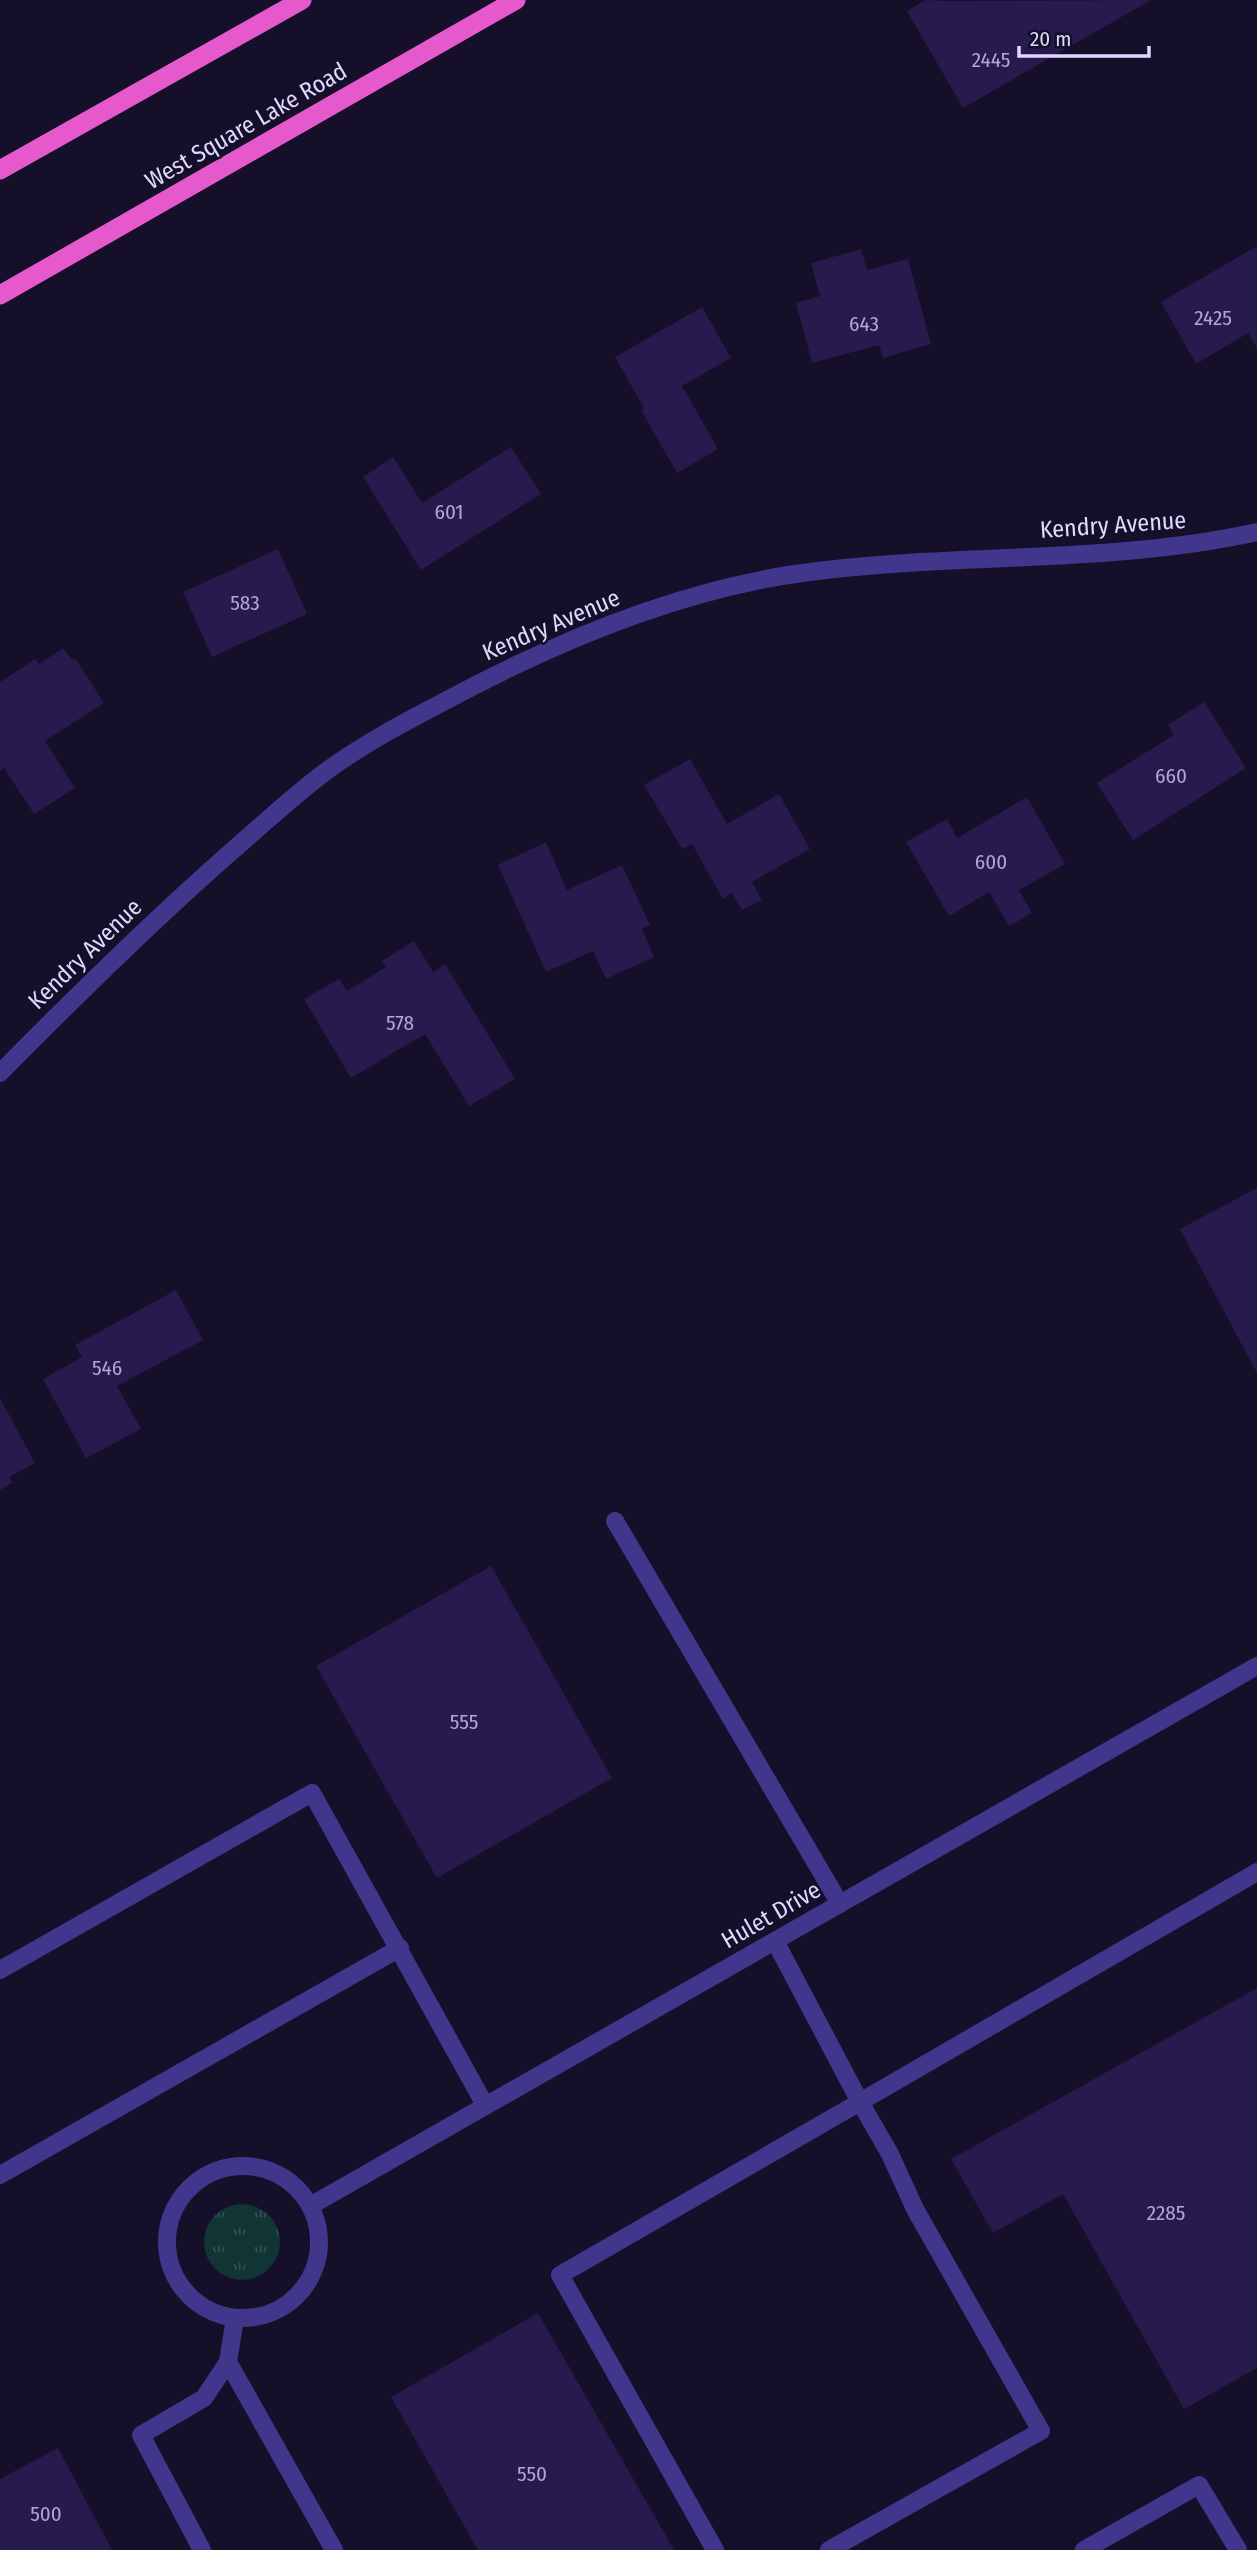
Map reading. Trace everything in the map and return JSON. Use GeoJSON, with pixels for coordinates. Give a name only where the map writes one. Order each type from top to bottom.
{"type":"FeatureCollection","features":[{"type":"Feature","properties":{"kind":"highway"},"geometry":{"type":"LineString","coordinates":[[0,170],[302,0]]}},
{"type":"Feature","properties":{"kind":"highway","name":"West Square Lake Road"},"geometry":{"type":"LineString","coordinates":[[0,295],[516,0]]}},
{"type":"Feature","properties":{"kind":"street","name":"Kendry Avenue"},"geometry":{"type":"LineString","coordinates":[[0,1073],[160,915],[326,771],[381,735],[500,672],[561,644],[681,601],[799,573],[929,560],[1170,547],[1257,533]]}},
{"type":"Feature","properties":{"kind":"street"},"geometry":{"type":"LineString","coordinates":[[615,1521],[840,1904]]}},
{"type":"Feature","properties":{"kind":"street","name":"Hulet Drive"},"geometry":{"type":"LineString","coordinates":[[310,2206],[1257,1666]]}},
{"type":"Feature","properties":{"kind":"street"},"geometry":{"type":"LineString","coordinates":[[0,1970],[312,1793],[485,2105]]}},
{"type":"Feature","properties":{"kind":"street"},"geometry":{"type":"LineString","coordinates":[[715,2550],[560,2275],[1257,1872]]}},
{"type":"Feature","properties":{"kind":"street"},"geometry":{"type":"LineString","coordinates":[[775,1941],[890,2154],[915,2209],[1041,2431],[829,2550]]}},
{"type":"Feature","properties":{"kind":"street"},"geometry":{"type":"LineString","coordinates":[[0,2175],[400,1948]]}},
{"type":"Feature","properties":{"kind":"street"},"geometry":{"type":"LineString","coordinates":[[251,2166],[286,2179],[310,2206],[319,2241],[311,2277],[300,2292],[271,2314],[235,2318],[200,2306],[186,2294],[176,2278],[166,2243],[168,2225],[180,2200],[199,2180],[214,2171],[251,2166]]}},
{"type":"Feature","properties":{"kind":"street"},"geometry":{"type":"LineString","coordinates":[[202,2550],[141,2435],[204,2398],[228,2362],[235,2318]]}},
{"type":"Feature","properties":{"kind":"street"},"geometry":{"type":"LineString","coordinates":[[228,2362],[334,2550]]}},
{"type":"Feature","properties":{"kind":"street"},"geometry":{"type":"LineString","coordinates":[[1084,2550],[1199,2485],[1238,2550]]}},
{"type":"Feature","properties":{"kind":"green space"},"geometry":{"type":"Polygon","coordinates":[[[242,2204],[256,2207],[269,2215],[277,2228],[280,2242],[277,2256],[269,2269],[256,2277],[242,2280],[228,2277],[215,2269],[207,2256],[204,2242],[207,2228],[215,2215],[228,2207],[242,2204]]]}},
{"type":"Feature","properties":{"kind":"building"},"geometry":{"type":"Polygon","coordinates":[[[926,0],[1151,0],[963,108],[907,11],[926,0]]]}},
{"type":"Feature","properties":{"kind":"building"},"geometry":{"type":"Polygon","coordinates":[[[1257,246],[1257,348],[1248,333],[1196,364],[1161,302],[1257,246]]]}},
{"type":"Feature","properties":{"kind":"building"},"geometry":{"type":"Polygon","coordinates":[[[861,249],[867,270],[908,259],[931,344],[883,358],[879,345],[812,363],[796,303],[820,296],[811,263],[861,249]]]}},
{"type":"Feature","properties":{"kind":"building"},"geometry":{"type":"Polygon","coordinates":[[[702,307],[731,358],[682,386],[718,449],[677,473],[615,357],[702,307]]]}},
{"type":"Feature","properties":{"kind":"building"},"geometry":{"type":"Polygon","coordinates":[[[511,447],[541,494],[421,570],[363,477],[393,457],[422,503],[511,447]]]}},
{"type":"Feature","properties":{"kind":"building"},"geometry":{"type":"Polygon","coordinates":[[[278,549],[307,614],[212,657],[183,592],[278,549]]]}},
{"type":"Feature","properties":{"kind":"building"},"geometry":{"type":"Polygon","coordinates":[[[63,648],[72,660],[75,658],[104,703],[45,741],[75,788],[34,814],[4,768],[0,771],[0,682],[35,659],[39,664],[63,648]]]}},
{"type":"Feature","properties":{"kind":"building"},"geometry":{"type":"Polygon","coordinates":[[[1204,702],[1246,768],[1133,840],[1097,783],[1174,735],[1168,725],[1204,702]]]}},
{"type":"Feature","properties":{"kind":"building"},"geometry":{"type":"Polygon","coordinates":[[[690,759],[727,824],[779,794],[810,849],[752,882],[762,900],[742,910],[732,893],[723,899],[692,844],[682,849],[644,785],[690,759]]]}},
{"type":"Feature","properties":{"kind":"building"},"geometry":{"type":"Polygon","coordinates":[[[1027,797],[1065,864],[1019,890],[1032,913],[1009,926],[989,892],[949,916],[906,842],[947,819],[957,838],[1027,797]]]}},
{"type":"Feature","properties":{"kind":"building"},"geometry":{"type":"Polygon","coordinates":[[[546,842],[567,890],[622,865],[650,925],[642,929],[654,957],[606,979],[593,951],[546,972],[498,865],[546,842]]]}},
{"type":"Feature","properties":{"kind":"building"},"geometry":{"type":"Polygon","coordinates":[[[414,941],[433,972],[445,964],[515,1079],[469,1106],[425,1034],[351,1078],[304,999],[339,979],[347,991],[386,967],[382,961],[414,941]]]}},
{"type":"Feature","properties":{"kind":"building"},"geometry":{"type":"Polygon","coordinates":[[[1257,1188],[1257,1373],[1180,1229],[1257,1188]]]}},
{"type":"Feature","properties":{"kind":"building"},"geometry":{"type":"Polygon","coordinates":[[[176,1290],[203,1340],[117,1386],[141,1429],[86,1458],[43,1379],[82,1357],[75,1345],[176,1290]]]}},
{"type":"Feature","properties":{"kind":"building"},"geometry":{"type":"Polygon","coordinates":[[[0,1398],[35,1463],[9,1477],[12,1483],[0,1490],[0,1398]]]}},
{"type":"Feature","properties":{"kind":"building"},"geometry":{"type":"Polygon","coordinates":[[[491,1566],[612,1778],[437,1878],[316,1666],[491,1566]]]}},
{"type":"Feature","properties":{"kind":"building"},"geometry":{"type":"Polygon","coordinates":[[[1257,1988],[1257,2368],[1184,2409],[1063,2194],[993,2233],[951,2159],[1257,1988]]]}},
{"type":"Feature","properties":{"kind":"building"},"geometry":{"type":"Polygon","coordinates":[[[538,2313],[674,2550],[478,2550],[391,2397],[538,2313]]]}},
{"type":"Feature","properties":{"kind":"building"},"geometry":{"type":"Polygon","coordinates":[[[58,2448],[112,2550],[0,2550],[0,2479],[58,2448]]]}}]}
